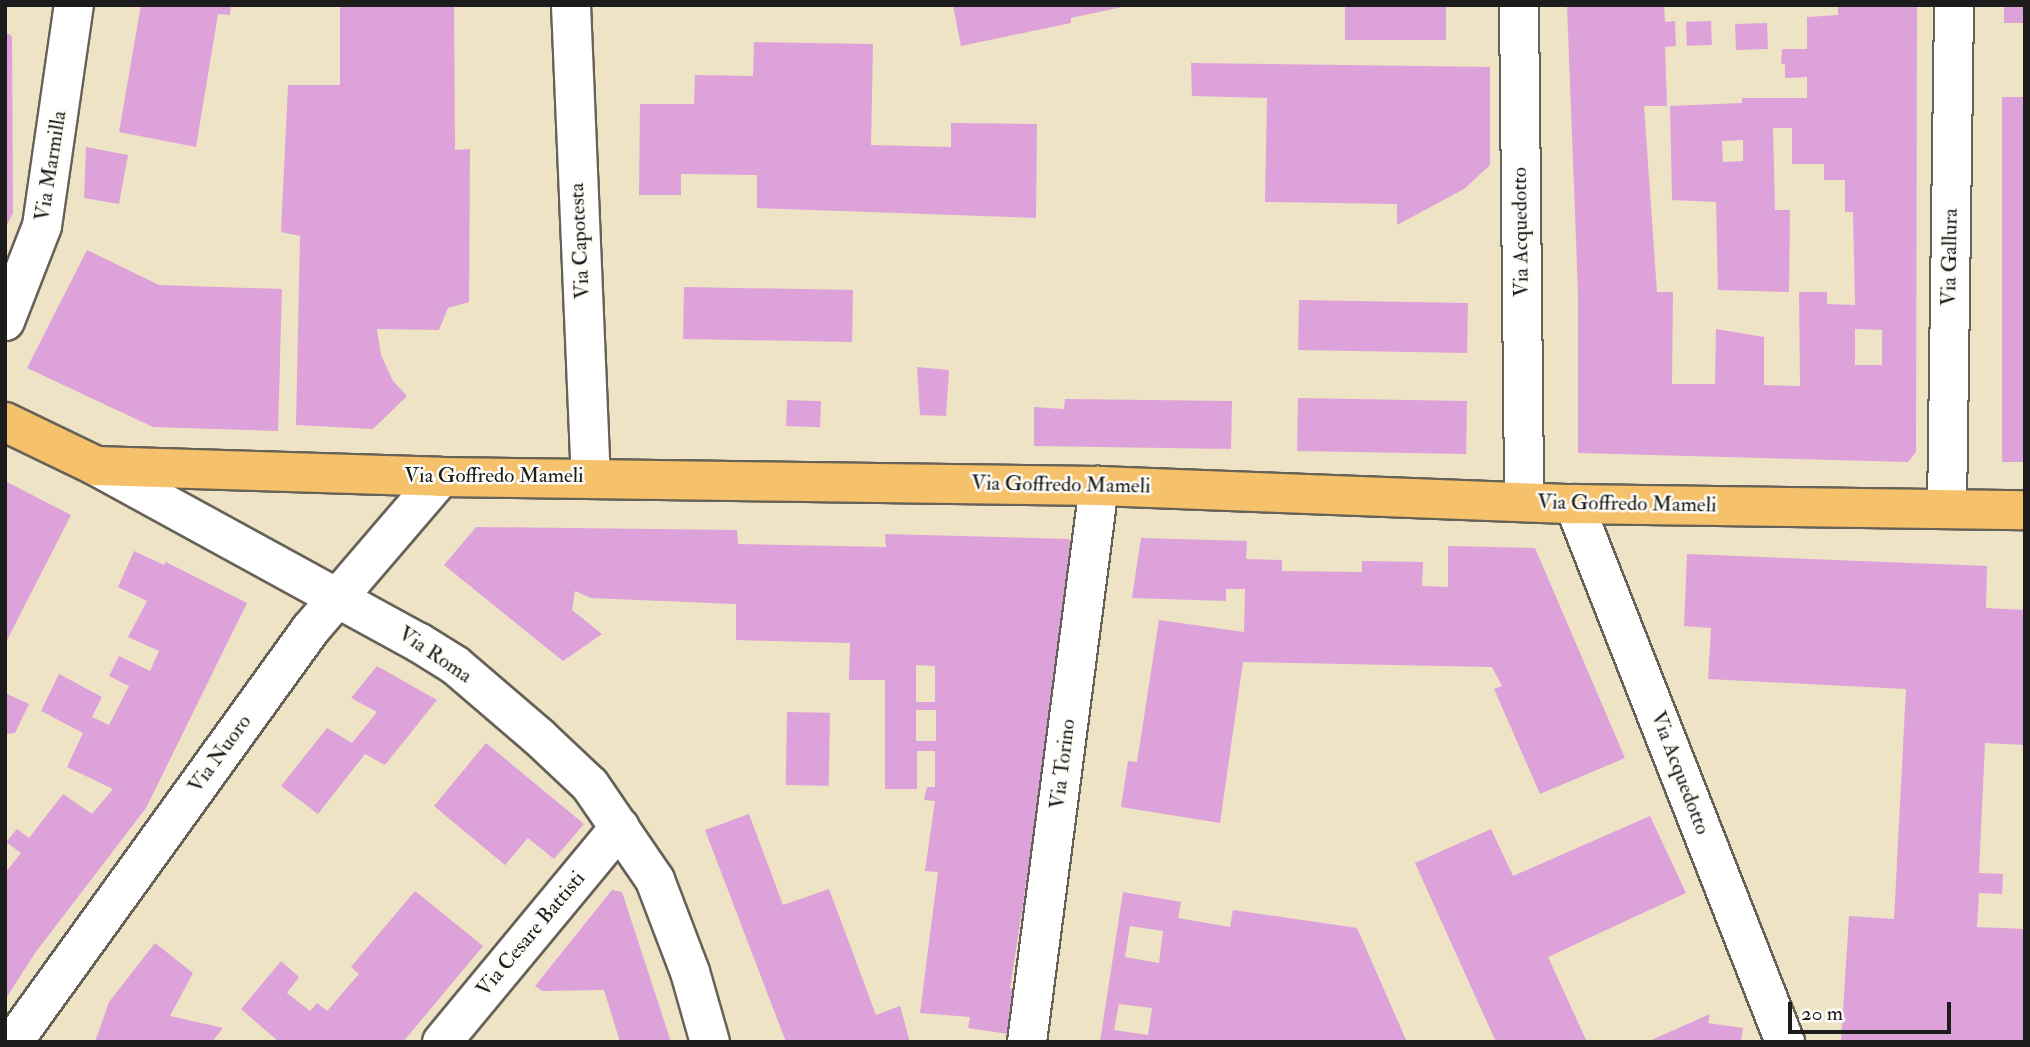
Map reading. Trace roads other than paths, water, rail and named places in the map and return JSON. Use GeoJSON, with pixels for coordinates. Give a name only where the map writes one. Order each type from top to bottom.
{"type":"FeatureCollection","features":[{"type":"Feature","properties":{"kind":"main road","name":"Via Roma"},"geometry":{"type":"LineString","coordinates":[[5,422],[96,466]]}},
{"type":"Feature","properties":{"kind":"main road","name":"Via Goffredo Mameli"},"geometry":{"type":"LineString","coordinates":[[96,466],[441,477],[1099,486],[1574,504],[2025,510]]}},
{"type":"Feature","properties":{"kind":"street","name":"Via Marmilla"},"geometry":{"type":"LineString","coordinates":[[5,321],[42,226],[74,5]]}},
{"type":"Feature","properties":{"kind":"street","name":"Via Capotesta"},"geometry":{"type":"LineString","coordinates":[[570,5],[591,477]]}},
{"type":"Feature","properties":{"kind":"street","name":"Via Acquedotto"},"geometry":{"type":"LineString","coordinates":[[1519,5],[1524,501]]}},
{"type":"Feature","properties":{"kind":"street","name":"Via Gallura"},"geometry":{"type":"LineString","coordinates":[[1947,509],[1954,5]]}},
{"type":"Feature","properties":{"kind":"street","name":"Via Roma"},"geometry":{"type":"LineString","coordinates":[[96,466],[336,596],[455,665],[590,785],[655,880],[690,972],[710,1042]]}},
{"type":"Feature","properties":{"kind":"street","name":"Via Nuoro"},"geometry":{"type":"LineString","coordinates":[[13,1042],[336,596],[441,477]]}},
{"type":"Feature","properties":{"kind":"street","name":"Via Torino"},"geometry":{"type":"LineString","coordinates":[[1027,1042],[1099,486]]}},
{"type":"Feature","properties":{"kind":"street","name":"Via Acquedotto"},"geometry":{"type":"LineString","coordinates":[[1574,504],[1785,1042]]}},
{"type":"Feature","properties":{"kind":"street","name":"Via Cesare Battisti"},"geometry":{"type":"LineString","coordinates":[[442,1042],[620,827]]}}]}
